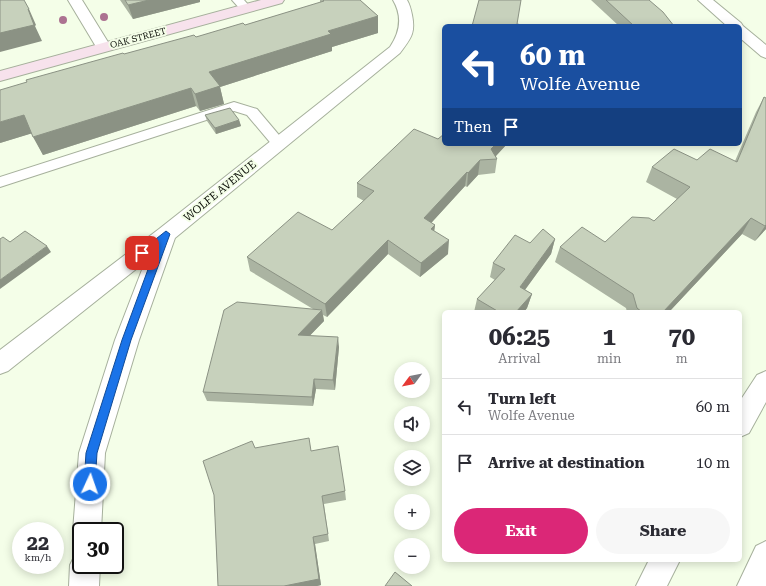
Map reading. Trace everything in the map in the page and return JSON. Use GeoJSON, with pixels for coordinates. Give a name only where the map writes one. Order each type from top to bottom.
{"type":"FeatureCollection","features":[{"type":"Feature","properties":{"kind":"main road","name":"OAK STREET"},"geometry":{"type":"LineString","coordinates":[[0,76],[103,47],[242,4],[277,0]]}},
{"type":"Feature","properties":{"kind":"street"},"geometry":{"type":"LineString","coordinates":[[75,0],[103,47]]}},
{"type":"Feature","properties":{"kind":"street","name":"WOLFE AVENUE"},"geometry":{"type":"LineString","coordinates":[[0,364],[166,234],[395,50],[406,35],[408,28],[400,0]]}},
{"type":"Feature","properties":{"kind":"street"},"geometry":{"type":"LineString","coordinates":[[705,0],[734,24]]}},
{"type":"Feature","properties":{"kind":"street"},"geometry":{"type":"LineString","coordinates":[[742,32],[766,53]]}},
{"type":"Feature","properties":{"kind":"street"},"geometry":{"type":"LineString","coordinates":[[88,522],[92,453],[126,340],[166,234]]}},
{"type":"Feature","properties":{"kind":"street"},"geometry":{"type":"LineString","coordinates":[[742,420],[754,398],[766,382]]}},
{"type":"Feature","properties":{"kind":"street"},"geometry":{"type":"LineString","coordinates":[[752,586],[766,556]]}},
{"type":"Feature","properties":{"kind":"street"},"geometry":{"type":"LineString","coordinates":[[651,586],[664,562]]}},
{"type":"Feature","properties":{"kind":"street"},"geometry":{"type":"LineString","coordinates":[[84,586],[85,574]]}},
{"type":"Feature","properties":{"kind":"lane"},"geometry":{"type":"LineString","coordinates":[[0,182],[234,106],[252,112],[278,144]]}},
{"type":"Feature","properties":{"kind":"building"},"geometry":{"type":"Polygon","coordinates":[[[0,0],[24,0],[29,9],[34,25],[0,33],[0,0]]]}},
{"type":"Feature","properties":{"kind":"building"},"geometry":{"type":"Polygon","coordinates":[[[125,0],[149,0],[128,5],[125,0]]]}},
{"type":"Feature","properties":{"kind":"building"},"geometry":{"type":"Polygon","coordinates":[[[323,0],[360,0],[378,16],[328,31],[331,34],[209,72],[220,86],[195,94],[191,88],[33,137],[24,115],[0,122],[0,90],[27,82],[26,80],[194,35],[196,37],[243,23],[245,25],[324,1],[323,0]]]}},
{"type":"Feature","properties":{"kind":"building"},"geometry":{"type":"Polygon","coordinates":[[[479,0],[521,0],[517,24],[473,24],[479,0]]]}},
{"type":"Feature","properties":{"kind":"building"},"geometry":{"type":"Polygon","coordinates":[[[606,0],[649,0],[663,12],[672,24],[632,24],[606,0]]]}},
{"type":"Feature","properties":{"kind":"building"},"geometry":{"type":"Polygon","coordinates":[[[764,97],[766,98],[766,225],[765,226],[751,218],[665,310],[640,310],[637,308],[633,294],[560,247],[582,227],[605,242],[632,217],[649,218],[654,221],[690,187],[652,167],[674,149],[697,160],[710,149],[737,162],[764,97]]]}},
{"type":"Feature","properties":{"kind":"building"},"geometry":{"type":"Polygon","coordinates":[[[230,108],[239,120],[215,128],[205,115],[230,108]]]}},
{"type":"Feature","properties":{"kind":"building"},"geometry":{"type":"Polygon","coordinates":[[[414,129],[438,139],[442,136],[442,146],[494,146],[491,149],[497,159],[480,160],[424,218],[435,225],[431,229],[449,240],[421,263],[388,240],[325,304],[247,257],[298,212],[332,230],[374,191],[357,183],[414,129]]]}},
{"type":"Feature","properties":{"kind":"building"},"geometry":{"type":"Polygon","coordinates":[[[543,229],[555,239],[520,287],[532,294],[518,310],[496,310],[477,299],[505,269],[493,263],[515,235],[530,243],[543,229]]]}},
{"type":"Feature","properties":{"kind":"building"},"geometry":{"type":"Polygon","coordinates":[[[25,231],[47,246],[0,280],[0,239],[3,237],[10,242],[25,231]]]}},
{"type":"Feature","properties":{"kind":"building"},"geometry":{"type":"Polygon","coordinates":[[[237,302],[322,310],[298,335],[338,337],[333,380],[314,379],[312,397],[203,392],[224,310],[237,302]]]}},
{"type":"Feature","properties":{"kind":"building"},"geometry":{"type":"Polygon","coordinates":[[[309,438],[311,451],[338,446],[345,491],[322,496],[328,534],[313,537],[319,579],[284,586],[218,586],[214,495],[203,461],[252,441],[255,448],[309,438]]]}},
{"type":"Feature","properties":{"kind":"building"},"geometry":{"type":"Polygon","coordinates":[[[394,573],[397,574],[412,586],[385,586],[394,573]]]}},
{"type":"Feature","properties":{"kind":"route"},"geometry":{"type":"LineString","coordinates":[[90,484],[92,453],[126,340],[166,234],[142,253]]}}]}
